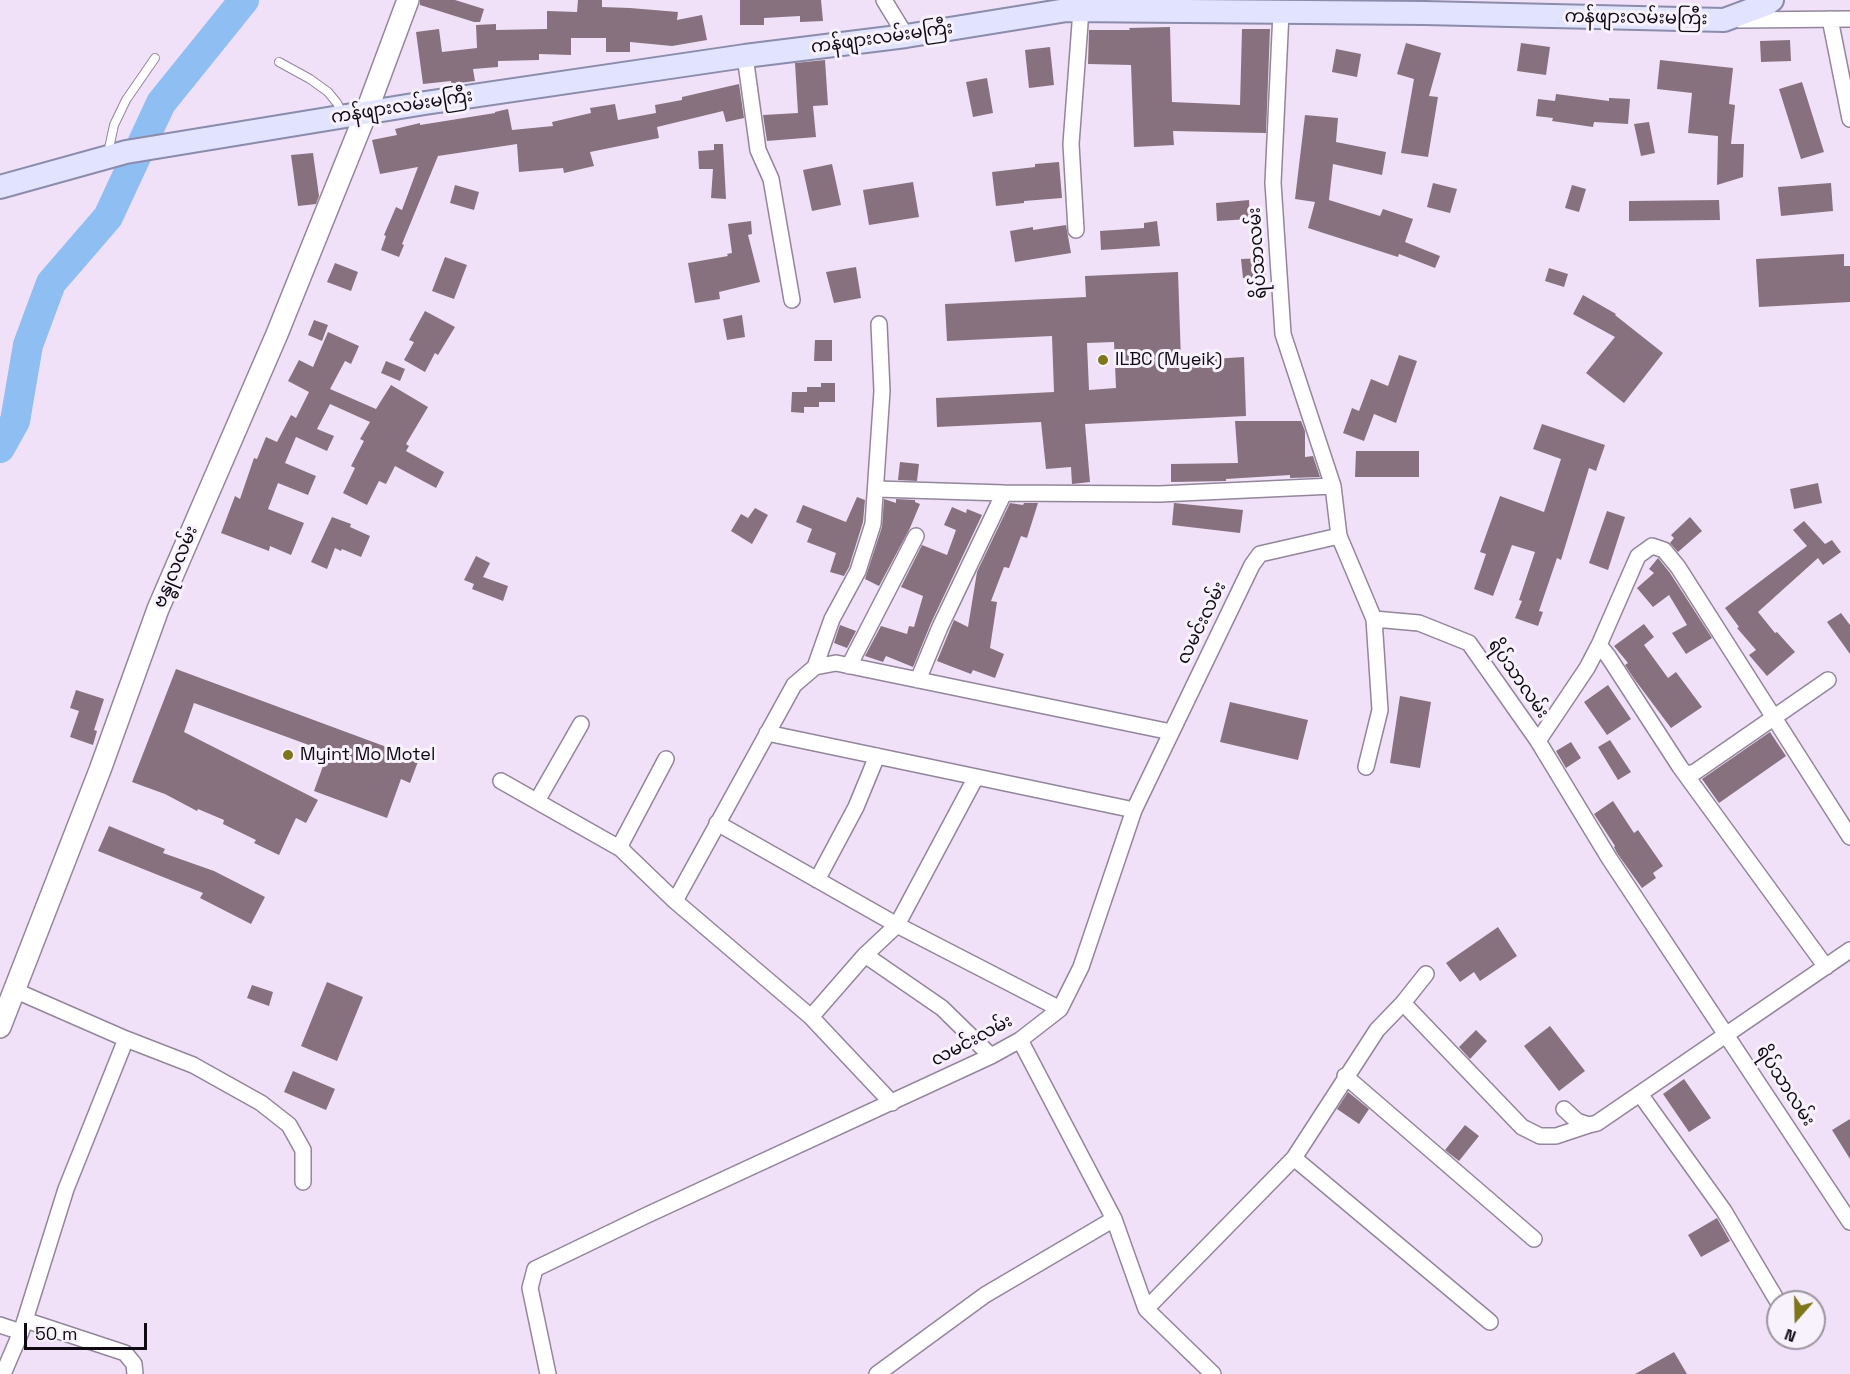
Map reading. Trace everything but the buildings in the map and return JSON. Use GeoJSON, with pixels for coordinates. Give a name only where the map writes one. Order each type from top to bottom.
{"type":"FeatureCollection","features":[{"type":"Feature","properties":{"kind":"main road","name":"ကန်ဖျားလမ်းမကြီး"},"geometry":{"type":"LineString","coordinates":[[0,187],[126,152],[355,114],[745,56],[906,36],[1072,6],[1281,12],[1425,6],[1724,20],[1772,0]]}},
{"type":"Feature","properties":{"kind":"street","name":"ဗန္ဓုလလမ်း"},"geometry":{"type":"LineString","coordinates":[[0,1027],[100,770],[158,609],[277,334],[355,114],[408,0]]}},
{"type":"Feature","properties":{"kind":"street"},"geometry":{"type":"LineString","coordinates":[[884,0],[906,36]]}},
{"type":"Feature","properties":{"kind":"street"},"geometry":{"type":"LineString","coordinates":[[1072,6],[1071,144],[1076,230]]}},
{"type":"Feature","properties":{"kind":"street","name":"ရိပ်သာလမ်း"},"geometry":{"type":"LineString","coordinates":[[1281,12],[1273,183],[1283,334],[1333,486],[1339,536],[1374,619],[1419,623],[1469,643],[1538,741],[1609,858],[1850,1222]]}},
{"type":"Feature","properties":{"kind":"street"},"geometry":{"type":"LineString","coordinates":[[1830,19],[1850,119]]}},
{"type":"Feature","properties":{"kind":"street"},"geometry":{"type":"LineString","coordinates":[[1724,20],[1850,19]]}},
{"type":"Feature","properties":{"kind":"street"},"geometry":{"type":"LineString","coordinates":[[745,56],[758,150],[771,179],[792,300]]}},
{"type":"Feature","properties":{"kind":"street"},"geometry":{"type":"LineString","coordinates":[[815,667],[832,619],[858,571],[873,524],[882,392],[879,324]]}},
{"type":"Feature","properties":{"kind":"street"},"geometry":{"type":"LineString","coordinates":[[877,489],[1005,494],[1160,494],[1333,486]]}},
{"type":"Feature","properties":{"kind":"street"},"geometry":{"type":"LineString","coordinates":[[918,680],[940,627],[1005,494]]}},
{"type":"Feature","properties":{"kind":"street"},"geometry":{"type":"LineString","coordinates":[[849,666],[916,536]]}},
{"type":"Feature","properties":{"kind":"street","name":"လမင်းလမ်း"},"geometry":{"type":"LineString","coordinates":[[548,1374],[530,1288],[535,1269],[991,1056],[1020,1040],[1060,1008],[1081,967],[1134,810],[1252,565],[1260,554],[1339,536]]}},
{"type":"Feature","properties":{"kind":"street"},"geometry":{"type":"LineString","coordinates":[[1538,741],[1587,668],[1638,556],[1652,546],[1664,550],[1678,567],[1850,837]]}},
{"type":"Feature","properties":{"kind":"street"},"geometry":{"type":"LineString","coordinates":[[1366,767],[1380,710],[1374,619]]}},
{"type":"Feature","properties":{"kind":"street"},"geometry":{"type":"LineString","coordinates":[[1599,645],[1687,774],[1826,967]]}},
{"type":"Feature","properties":{"kind":"street"},"geometry":{"type":"LineString","coordinates":[[675,901],[794,685],[815,667],[836,663],[1171,732]]}},
{"type":"Feature","properties":{"kind":"street"},"geometry":{"type":"LineString","coordinates":[[1687,774],[1695,772],[1828,680]]}},
{"type":"Feature","properties":{"kind":"street"},"geometry":{"type":"LineString","coordinates":[[537,801],[581,724]]}},
{"type":"Feature","properties":{"kind":"street"},"geometry":{"type":"LineString","coordinates":[[767,733],[1134,810]]}},
{"type":"Feature","properties":{"kind":"street"},"geometry":{"type":"LineString","coordinates":[[817,880],[856,807],[877,756]]}},
{"type":"Feature","properties":{"kind":"street"},"geometry":{"type":"LineString","coordinates":[[621,849],[622,842],[666,759]]}},
{"type":"Feature","properties":{"kind":"street"},"geometry":{"type":"LineString","coordinates":[[811,1017],[865,955],[897,925],[976,777]]}},
{"type":"Feature","properties":{"kind":"street"},"geometry":{"type":"LineString","coordinates":[[501,781],[621,849],[675,901],[811,1017],[892,1103]]}},
{"type":"Feature","properties":{"kind":"street"},"geometry":{"type":"LineString","coordinates":[[717,824],[897,925],[1060,1008]]}},
{"type":"Feature","properties":{"kind":"street"},"geometry":{"type":"LineString","coordinates":[[1403,1003],[1522,1127],[1540,1136],[1556,1136],[1597,1123],[1850,950]]}},
{"type":"Feature","properties":{"kind":"street"},"geometry":{"type":"LineString","coordinates":[[865,955],[942,1008],[991,1056]]}},
{"type":"Feature","properties":{"kind":"street"},"geometry":{"type":"LineString","coordinates":[[1146,1309],[1294,1158],[1345,1076],[1377,1030],[1426,974]]}},
{"type":"Feature","properties":{"kind":"street"},"geometry":{"type":"LineString","coordinates":[[14,990],[126,1039],[194,1065],[261,1103],[289,1125],[303,1150],[303,1182]]}},
{"type":"Feature","properties":{"kind":"street"},"geometry":{"type":"LineString","coordinates":[[3,1374],[23,1326],[66,1189],[126,1039]]}},
{"type":"Feature","properties":{"kind":"street"},"geometry":{"type":"LineString","coordinates":[[1020,1040],[1114,1219],[1146,1309],[1214,1374]]}},
{"type":"Feature","properties":{"kind":"street"},"geometry":{"type":"LineString","coordinates":[[1345,1076],[1534,1239]]}},
{"type":"Feature","properties":{"kind":"street"},"geometry":{"type":"LineString","coordinates":[[1640,1094],[1724,1212],[1771,1290]]}},
{"type":"Feature","properties":{"kind":"street"},"geometry":{"type":"LineString","coordinates":[[1564,1109],[1577,1121],[1589,1125]]}},
{"type":"Feature","properties":{"kind":"street"},"geometry":{"type":"LineString","coordinates":[[1294,1158],[1490,1322]]}},
{"type":"Feature","properties":{"kind":"street"},"geometry":{"type":"LineString","coordinates":[[877,1374],[985,1295],[1114,1219]]}},
{"type":"Feature","properties":{"kind":"street"},"geometry":{"type":"LineString","coordinates":[[0,1325],[23,1326],[125,1353],[134,1364],[135,1374]]}},
{"type":"Feature","properties":{"kind":"lane"},"geometry":{"type":"LineString","coordinates":[[107,158],[114,125],[122,108],[154,58]]}},
{"type":"Feature","properties":{"kind":"lane"},"geometry":{"type":"LineString","coordinates":[[279,62],[310,79],[328,92],[337,103],[355,114]]}},
{"type":"Feature","properties":{"kind":"waterway"},"geometry":{"type":"LineString","coordinates":[[0,448],[15,421],[28,345],[51,283],[108,217],[161,103],[244,0]]}},
{"type":"Feature","properties":{"kind":"place","name":"ILBC (Myeik)"},"geometry":{"type":"Point","coordinates":[1103,360]}},
{"type":"Feature","properties":{"kind":"place","name":"Myint Mo Motel"},"geometry":{"type":"Point","coordinates":[288,755]}}]}
